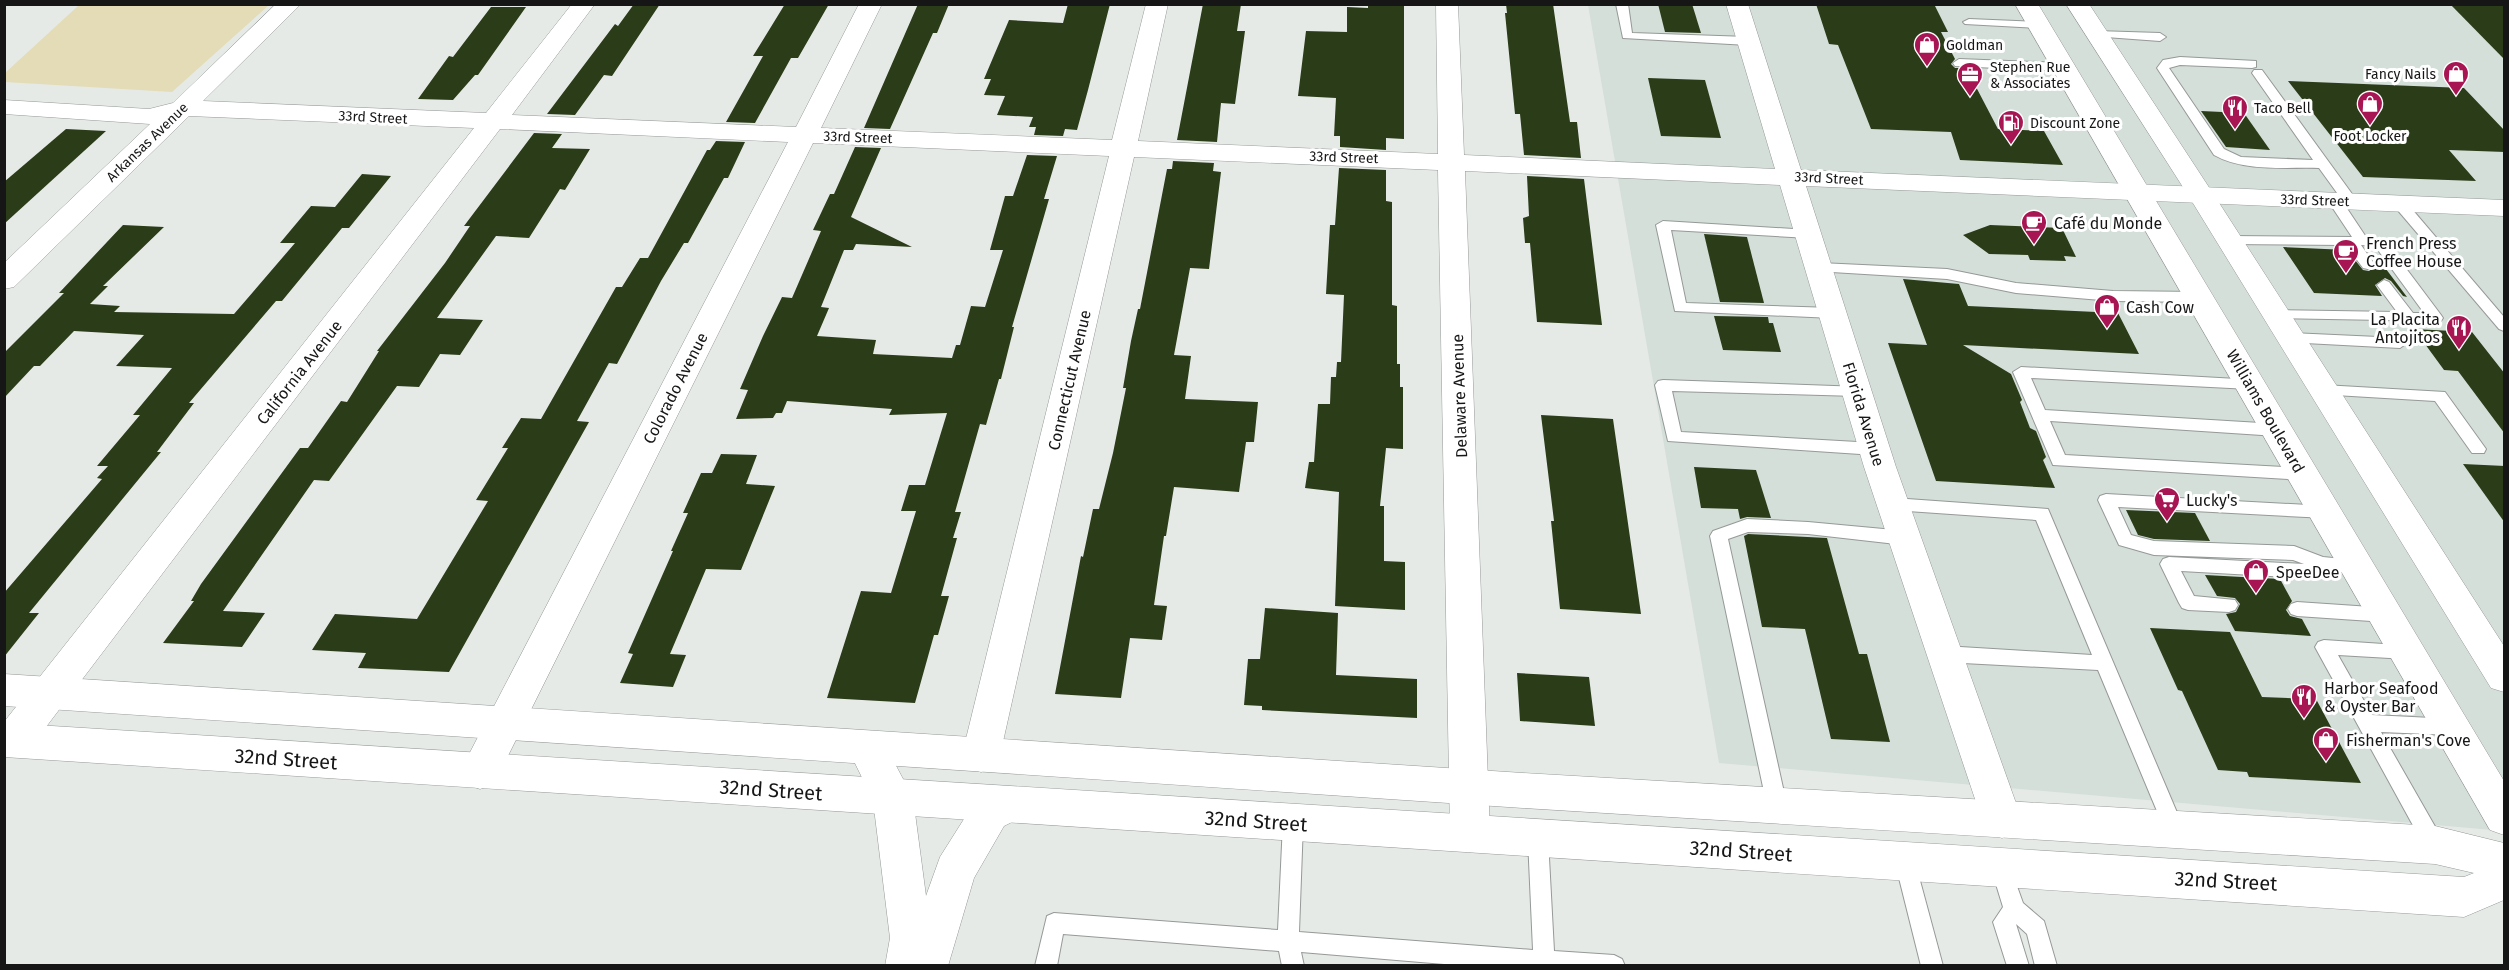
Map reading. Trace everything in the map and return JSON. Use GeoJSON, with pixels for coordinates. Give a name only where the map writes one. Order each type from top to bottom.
{"type":"FeatureCollection","features":[{"type":"Feature","properties":{"kind":"main road","name":"Arkansas Avenue"},"geometry":{"type":"LineString","coordinates":[[4,280],[290,4]]}},
{"type":"Feature","properties":{"kind":"main road","name":"California Avenue"},"geometry":{"type":"LineString","coordinates":[[9,740],[50,693],[584,4]]}},
{"type":"Feature","properties":{"kind":"main road","name":"Colorado Avenue"},"geometry":{"type":"LineString","coordinates":[[480,772],[871,4]]}},
{"type":"Feature","properties":{"kind":"main road","name":"Connecticut Avenue"},"geometry":{"type":"LineString","coordinates":[[981,755],[1157,4]]}},
{"type":"Feature","properties":{"kind":"main road","name":"Delaware Avenue"},"geometry":{"type":"LineString","coordinates":[[1447,4],[1470,834]]}},
{"type":"Feature","properties":{"kind":"main road","name":"Florida Avenue"},"geometry":{"type":"LineString","coordinates":[[1737,4],[1875,449],[2002,820]]}},
{"type":"Feature","properties":{"kind":"main road"},"geometry":{"type":"LineString","coordinates":[[2077,4],[2201,195],[2323,390],[2495,649],[2505,677]]}},
{"type":"Feature","properties":{"kind":"main road","name":"Williams Boulevard"},"geometry":{"type":"LineString","coordinates":[[2032,15],[2505,817]]}},
{"type":"Feature","properties":{"kind":"main road"},"geometry":{"type":"LineString","coordinates":[[4,106],[150,117],[183,108]]}},
{"type":"Feature","properties":{"kind":"main road","name":"33rd Street"},"geometry":{"type":"LineString","coordinates":[[183,108],[2505,208]]}},
{"type":"Feature","properties":{"kind":"main road"},"geometry":{"type":"LineString","coordinates":[[4,690],[867,749],[2435,845],[2505,862]]}},
{"type":"Feature","properties":{"kind":"main road","name":"32nd Street"},"geometry":{"type":"LineString","coordinates":[[9,740],[480,772],[2464,897],[2505,881]]}},
{"type":"Feature","properties":{"kind":"main road"},"geometry":{"type":"LineString","coordinates":[[867,749],[893,798],[911,938],[907,966]]}},
{"type":"Feature","properties":{"kind":"main road"},"geometry":{"type":"LineString","coordinates":[[926,966],[955,871],[990,813],[1006,805]]}},
{"type":"Feature","properties":{"kind":"main road"},"geometry":{"type":"LineString","coordinates":[[1892,813],[1905,862]]}},
{"type":"Feature","properties":{"kind":"lane"},"geometry":{"type":"LineString","coordinates":[[1622,4],[1627,36],[1748,41]]}},
{"type":"Feature","properties":{"kind":"lane"},"geometry":{"type":"LineString","coordinates":[[1969,22],[2032,15]]}},
{"type":"Feature","properties":{"kind":"lane"},"geometry":{"type":"LineString","coordinates":[[2096,34],[2160,36]]}},
{"type":"Feature","properties":{"kind":"lane"},"geometry":{"type":"LineString","coordinates":[[2323,164],[2241,161],[2220,152],[2163,68],[2167,63],[2180,61],[2255,69],[2323,164],[2342,201],[2356,241],[2368,265]]}},
{"type":"Feature","properties":{"kind":"lane"},"geometry":{"type":"LineString","coordinates":[[1959,63],[2063,67]]}},
{"type":"Feature","properties":{"kind":"lane"},"geometry":{"type":"LineString","coordinates":[[2400,204],[2505,326]]}},
{"type":"Feature","properties":{"kind":"lane"},"geometry":{"type":"LineString","coordinates":[[1809,234],[1663,225],[1680,308],[1833,313]]}},
{"type":"Feature","properties":{"kind":"lane"},"geometry":{"type":"LineString","coordinates":[[2229,240],[2379,242],[2436,318],[2408,317],[2284,326]]}},
{"type":"Feature","properties":{"kind":"lane"},"geometry":{"type":"LineString","coordinates":[[1820,268],[1947,274],[2016,288],[2113,296],[2199,297]]}},
{"type":"Feature","properties":{"kind":"lane"},"geometry":{"type":"LineString","coordinates":[[2384,285],[2408,317]]}},
{"type":"Feature","properties":{"kind":"lane"},"geometry":{"type":"LineString","coordinates":[[2284,326],[2400,343]]}},
{"type":"Feature","properties":{"kind":"lane"},"geometry":{"type":"LineString","coordinates":[[2250,384],[2021,372],[2060,461],[2303,474]]}},
{"type":"Feature","properties":{"kind":"lane"},"geometry":{"type":"LineString","coordinates":[[1857,391],[1663,385],[1674,437],[1875,449]]}},
{"type":"Feature","properties":{"kind":"lane"},"geometry":{"type":"LineString","coordinates":[[2323,390],[2440,396],[2478,449]]}},
{"type":"Feature","properties":{"kind":"lane"},"geometry":{"type":"LineString","coordinates":[[2039,415],[2277,430]]}},
{"type":"Feature","properties":{"kind":"lane"},"geometry":{"type":"LineString","coordinates":[[2326,512],[2106,500],[2125,540],[2144,546],[2294,553],[2322,564],[2356,566]]}},
{"type":"Feature","properties":{"kind":"lane"},"geometry":{"type":"LineString","coordinates":[[1893,504],[2042,514],[2175,830]]}},
{"type":"Feature","properties":{"kind":"lane"},"geometry":{"type":"LineString","coordinates":[[1777,806],[1719,536],[1747,525],[1808,528],[1905,538]]}},
{"type":"Feature","properties":{"kind":"lane"},"geometry":{"type":"LineString","coordinates":[[2229,605],[2188,603],[2169,564],[2305,571],[2322,564]]}},
{"type":"Feature","properties":{"kind":"lane"},"geometry":{"type":"LineString","coordinates":[[2297,609],[2386,615]]}},
{"type":"Feature","properties":{"kind":"lane"},"geometry":{"type":"LineString","coordinates":[[2407,651],[2324,647],[2435,845]]}},
{"type":"Feature","properties":{"kind":"lane"},"geometry":{"type":"LineString","coordinates":[[1944,654],[2105,663]]}},
{"type":"Feature","properties":{"kind":"lane"},"geometry":{"type":"LineString","coordinates":[[2367,723],[2452,727]]}},
{"type":"Feature","properties":{"kind":"lane"},"geometry":{"type":"LineString","coordinates":[[1293,823],[1288,941],[1293,966]]}},
{"type":"Feature","properties":{"kind":"lane"},"geometry":{"type":"LineString","coordinates":[[1538,839],[1544,961]]}},
{"type":"Feature","properties":{"kind":"lane"},"geometry":{"type":"LineString","coordinates":[[1905,862],[1932,966]]}},
{"type":"Feature","properties":{"kind":"lane"},"geometry":{"type":"LineString","coordinates":[[2001,868],[2014,909],[2036,928],[2046,966]]}},
{"type":"Feature","properties":{"kind":"lane"},"geometry":{"type":"LineString","coordinates":[[2014,909],[2004,922],[2018,966]]}},
{"type":"Feature","properties":{"kind":"lane"},"geometry":{"type":"LineString","coordinates":[[1046,966],[1054,923],[1288,941],[1447,960],[1544,961],[1614,966]]}},
{"type":"Feature","properties":{"kind":"shaded area"},"geometry":{"type":"Polygon","coordinates":[[[79,5],[269,5],[172,92],[5,82],[5,73],[79,5]]]}},
{"type":"Feature","properties":{"kind":"shaded area"},"geometry":{"type":"Polygon","coordinates":[[[1588,5],[2504,5],[2504,831],[1719,763],[1588,5]]]}},
{"type":"Feature","properties":{"kind":"building"},"geometry":{"type":"Polygon","coordinates":[[[634,4],[660,4],[612,76],[604,75],[575,115],[547,114],[615,24],[618,26],[634,4]]]}},
{"type":"Feature","properties":{"kind":"building"},"geometry":{"type":"Polygon","coordinates":[[[785,4],[829,4],[798,58],[791,58],[755,123],[726,122],[763,56],[753,56],[785,4]]]}},
{"type":"Feature","properties":{"kind":"building"},"geometry":{"type":"Polygon","coordinates":[[[918,4],[949,4],[937,33],[933,33],[890,129],[864,128],[918,4]]]}},
{"type":"Feature","properties":{"kind":"building"},"geometry":{"type":"Polygon","coordinates":[[[1068,4],[1110,4],[1077,130],[1065,129],[1063,136],[1034,135],[1036,127],[1029,127],[1033,117],[997,115],[1005,96],[984,95],[991,79],[984,79],[1009,20],[1063,23],[1068,4]]]}},
{"type":"Feature","properties":{"kind":"building"},"geometry":{"type":"Polygon","coordinates":[[[1203,4],[1241,4],[1237,31],[1245,31],[1235,104],[1221,103],[1217,142],[1177,140],[1203,4]]]}},
{"type":"Feature","properties":{"kind":"building"},"geometry":{"type":"Polygon","coordinates":[[[1368,4],[1404,4],[1404,139],[1386,138],[1386,150],[1340,147],[1340,136],[1334,136],[1336,98],[1298,96],[1306,31],[1347,32],[1347,7],[1368,8],[1368,4]]]}},
{"type":"Feature","properties":{"kind":"building"},"geometry":{"type":"Polygon","coordinates":[[[1506,4],[1553,4],[1570,122],[1577,122],[1581,158],[1524,155],[1520,114],[1515,114],[1506,4]]]}},
{"type":"Feature","properties":{"kind":"building"},"geometry":{"type":"Polygon","coordinates":[[[1658,4],[1692,4],[1701,33],[1665,32],[1658,4]]]}},
{"type":"Feature","properties":{"kind":"building"},"geometry":{"type":"Polygon","coordinates":[[[1816,4],[1934,4],[1948,32],[1941,32],[1955,59],[1951,64],[1955,68],[1960,68],[1968,84],[1975,85],[1998,129],[2044,131],[2063,165],[1960,160],[1951,132],[1871,129],[1838,45],[1829,44],[1816,4]]]}},
{"type":"Feature","properties":{"kind":"building"},"geometry":{"type":"Polygon","coordinates":[[[2450,4],[2505,4],[2505,60],[2450,4]]]}},
{"type":"Feature","properties":{"kind":"building"},"geometry":{"type":"Polygon","coordinates":[[[491,7],[526,7],[478,75],[475,75],[453,100],[418,99],[449,56],[453,57],[491,7]]]}},
{"type":"Feature","properties":{"kind":"building"},"geometry":{"type":"Polygon","coordinates":[[[1648,78],[1705,80],[1721,138],[1661,136],[1648,78]]]}},
{"type":"Feature","properties":{"kind":"building"},"geometry":{"type":"Polygon","coordinates":[[[2288,81],[2464,88],[2505,131],[2505,152],[2449,150],[2476,181],[2363,177],[2288,81]]]}},
{"type":"Feature","properties":{"kind":"building","name":"Taco Bell"},"geometry":{"type":"Polygon","coordinates":[[[2201,111],[2244,113],[2270,150],[2226,147],[2201,111]]]}},
{"type":"Feature","properties":{"kind":"building"},"geometry":{"type":"Polygon","coordinates":[[[66,129],[106,131],[4,224],[4,182],[66,129]]]}},
{"type":"Feature","properties":{"kind":"building"},"geometry":{"type":"Polygon","coordinates":[[[534,133],[562,134],[552,148],[590,149],[565,190],[560,189],[529,238],[496,236],[437,318],[483,320],[460,355],[440,354],[419,387],[397,386],[329,481],[314,480],[223,611],[265,613],[242,647],[163,643],[194,601],[191,601],[201,584],[300,448],[308,448],[341,401],[347,402],[379,351],[377,351],[445,263],[470,226],[464,226],[534,133]]]}},
{"type":"Feature","properties":{"kind":"building"},"geometry":{"type":"Polygon","coordinates":[[[716,141],[745,142],[728,178],[724,178],[688,243],[684,243],[661,281],[617,364],[609,363],[577,421],[589,422],[449,672],[358,668],[366,653],[312,650],[335,614],[417,619],[488,501],[476,500],[508,448],[502,448],[521,418],[541,419],[616,287],[622,287],[640,258],[648,258],[707,150],[710,150],[716,141]]]}},
{"type":"Feature","properties":{"kind":"building"},"geometry":{"type":"Polygon","coordinates":[[[855,147],[881,148],[851,217],[912,247],[856,244],[853,250],[844,250],[821,307],[829,308],[817,336],[876,340],[873,354],[952,358],[956,345],[960,345],[971,306],[985,307],[1003,250],[990,250],[1005,196],[1013,196],[1027,155],[1057,156],[1044,199],[1049,199],[1012,327],[1014,327],[1001,379],[999,379],[986,425],[980,424],[955,512],[961,512],[953,538],[957,538],[941,596],[949,596],[938,635],[934,635],[915,703],[827,698],[861,591],[891,593],[916,511],[901,511],[909,485],[925,485],[947,413],[889,415],[892,409],[787,401],[782,413],[776,413],[773,418],[736,419],[748,390],[740,389],[763,336],[782,297],[792,298],[821,231],[813,230],[830,194],[834,194],[855,147]]]}},
{"type":"Feature","properties":{"kind":"building"},"geometry":{"type":"Polygon","coordinates":[[[1173,161],[1214,163],[1213,171],[1221,172],[1209,269],[1190,268],[1174,355],[1191,356],[1185,399],[1258,402],[1254,442],[1246,442],[1239,492],[1174,487],[1154,605],[1167,606],[1162,640],[1130,638],[1121,698],[1055,694],[1081,556],[1083,557],[1093,509],[1099,509],[1113,453],[1126,388],[1123,388],[1131,341],[1138,309],[1140,309],[1167,169],[1172,169],[1173,161]]]}},
{"type":"Feature","properties":{"kind":"building"},"geometry":{"type":"Polygon","coordinates":[[[1339,168],[1386,170],[1386,201],[1392,202],[1392,305],[1397,306],[1397,364],[1400,364],[1400,387],[1403,387],[1403,449],[1386,448],[1380,506],[1384,506],[1384,561],[1405,562],[1405,610],[1335,606],[1339,492],[1305,488],[1309,462],[1314,462],[1318,404],[1330,404],[1331,377],[1336,377],[1337,362],[1341,362],[1344,295],[1326,294],[1330,225],[1335,225],[1339,168]]]}},
{"type":"Feature","properties":{"kind":"building"},"geometry":{"type":"Polygon","coordinates":[[[362,174],[391,176],[349,228],[342,228],[282,301],[276,301],[189,403],[194,403],[157,452],[161,452],[29,613],[39,613],[4,657],[4,593],[102,479],[97,478],[108,466],[97,466],[140,415],[133,415],[172,368],[116,366],[144,335],[74,331],[40,366],[34,366],[4,398],[4,353],[64,293],[59,293],[123,225],[164,227],[103,286],[108,286],[90,304],[120,306],[114,312],[234,314],[295,243],[280,243],[311,206],[335,207],[362,174]]]}},
{"type":"Feature","properties":{"kind":"building"},"geometry":{"type":"Polygon","coordinates":[[[1527,176],[1584,179],[1602,325],[1537,322],[1530,243],[1525,243],[1523,218],[1529,216],[1527,176]]]}},
{"type":"Feature","properties":{"kind":"building","name":"Café du Monde"},"geometry":{"type":"Polygon","coordinates":[[[1990,225],[2062,228],[2076,257],[2064,256],[2066,261],[2030,260],[2028,255],[1989,254],[1963,235],[1990,225]]]}},
{"type":"Feature","properties":{"kind":"building"},"geometry":{"type":"Polygon","coordinates":[[[1704,234],[1747,237],[1764,303],[1720,302],[1704,234]]]}},
{"type":"Feature","properties":{"kind":"building","name":"French Press Coffee House"},"geometry":{"type":"Polygon","coordinates":[[[2283,247],[2347,250],[2363,270],[2369,271],[2377,265],[2383,265],[2407,297],[2403,296],[2391,281],[2385,278],[2375,285],[2382,296],[2314,293],[2283,247]]]}},
{"type":"Feature","properties":{"kind":"building"},"geometry":{"type":"Polygon","coordinates":[[[1903,279],[1959,284],[1968,306],[2118,313],[2139,354],[1963,345],[2011,374],[2030,428],[2036,431],[2046,457],[2043,460],[2055,488],[1936,481],[1888,343],[1927,345],[1903,279]]]}},
{"type":"Feature","properties":{"kind":"building"},"geometry":{"type":"Polygon","coordinates":[[[1714,316],[1768,317],[1769,323],[1773,323],[1781,352],[1723,350],[1714,316]]]}},
{"type":"Feature","properties":{"kind":"building","name":"La Placita Antojitos"},"geometry":{"type":"Polygon","coordinates":[[[2414,329],[2472,332],[2505,374],[2505,434],[2458,371],[2444,370],[2414,329]]]}},
{"type":"Feature","properties":{"kind":"building"},"geometry":{"type":"Polygon","coordinates":[[[1541,415],[1613,419],[1641,614],[1560,609],[1551,521],[1554,521],[1541,415]]]}},
{"type":"Feature","properties":{"kind":"building"},"geometry":{"type":"Polygon","coordinates":[[[721,454],[757,455],[746,484],[775,486],[741,570],[706,569],[670,654],[686,655],[673,687],[620,683],[633,654],[628,653],[688,513],[683,513],[701,473],[712,473],[721,454]]]}},
{"type":"Feature","properties":{"kind":"building"},"geometry":{"type":"Polygon","coordinates":[[[2463,464],[2505,466],[2505,523],[2463,464]]]}},
{"type":"Feature","properties":{"kind":"building"},"geometry":{"type":"Polygon","coordinates":[[[1694,467],[1756,470],[1771,518],[1740,519],[1738,509],[1701,508],[1694,467]]]}},
{"type":"Feature","properties":{"kind":"building","name":"Lucky's"},"geometry":{"type":"Polygon","coordinates":[[[2126,510],[2195,513],[2210,541],[2154,539],[2138,535],[2126,510]]]}},
{"type":"Feature","properties":{"kind":"building"},"geometry":{"type":"Polygon","coordinates":[[[1748,534],[1827,538],[1859,654],[1867,654],[1890,742],[1831,739],[1805,629],[1762,627],[1744,536],[1748,534]]]}},
{"type":"Feature","properties":{"kind":"building","name":"SpeeDee"},"geometry":{"type":"Polygon","coordinates":[[[2205,575],[2280,579],[2292,601],[2286,610],[2290,616],[2302,619],[2311,636],[2235,631],[2226,614],[2236,612],[2240,604],[2235,598],[2217,596],[2205,575]]]}},
{"type":"Feature","properties":{"kind":"building"},"geometry":{"type":"Polygon","coordinates":[[[1265,608],[1338,613],[1336,675],[1417,679],[1417,718],[1262,710],[1262,706],[1244,705],[1248,659],[1260,659],[1265,608]]]}},
{"type":"Feature","properties":{"kind":"building"},"geometry":{"type":"Polygon","coordinates":[[[2150,628],[2230,632],[2262,697],[2316,699],[2361,783],[2249,777],[2247,772],[2218,770],[2150,628]]]}},
{"type":"Feature","properties":{"kind":"building"},"geometry":{"type":"Polygon","coordinates":[[[1517,673],[1589,677],[1595,726],[1520,721],[1517,673]]]}},
{"type":"Feature","properties":{"kind":"place","name":"Goldman"},"geometry":{"type":"Point","coordinates":[1927,68]}},
{"type":"Feature","properties":{"kind":"place","name":"Fancy Nails"},"geometry":{"type":"Point","coordinates":[2456,97]}},
{"type":"Feature","properties":{"kind":"place","name":"Stephen Rue & Associates"},"geometry":{"type":"Point","coordinates":[1970,98]}},
{"type":"Feature","properties":{"kind":"place","name":"Foot Locker"},"geometry":{"type":"Point","coordinates":[2370,127]}},
{"type":"Feature","properties":{"kind":"place","name":"Taco Bell"},"geometry":{"type":"Point","coordinates":[2235,131]}},
{"type":"Feature","properties":{"kind":"place","name":"Discount Zone"},"geometry":{"type":"Point","coordinates":[2011,146]}},
{"type":"Feature","properties":{"kind":"place","name":"Café du Monde"},"geometry":{"type":"Point","coordinates":[2034,246]}},
{"type":"Feature","properties":{"kind":"place","name":"French Press Coffee House"},"geometry":{"type":"Point","coordinates":[2346,275]}},
{"type":"Feature","properties":{"kind":"place","name":"Cash Cow"},"geometry":{"type":"Point","coordinates":[2107,330]}},
{"type":"Feature","properties":{"kind":"place","name":"La Placita Antojitos"},"geometry":{"type":"Point","coordinates":[2459,351]}},
{"type":"Feature","properties":{"kind":"place","name":"Lucky's"},"geometry":{"type":"Point","coordinates":[2167,523]}},
{"type":"Feature","properties":{"kind":"place","name":"SpeeDee"},"geometry":{"type":"Point","coordinates":[2256,595]}},
{"type":"Feature","properties":{"kind":"place","name":"Harbor Seafood & Oyster Bar"},"geometry":{"type":"Point","coordinates":[2304,720]}},
{"type":"Feature","properties":{"kind":"place","name":"Fisherman's Cove"},"geometry":{"type":"Point","coordinates":[2326,763]}}]}
